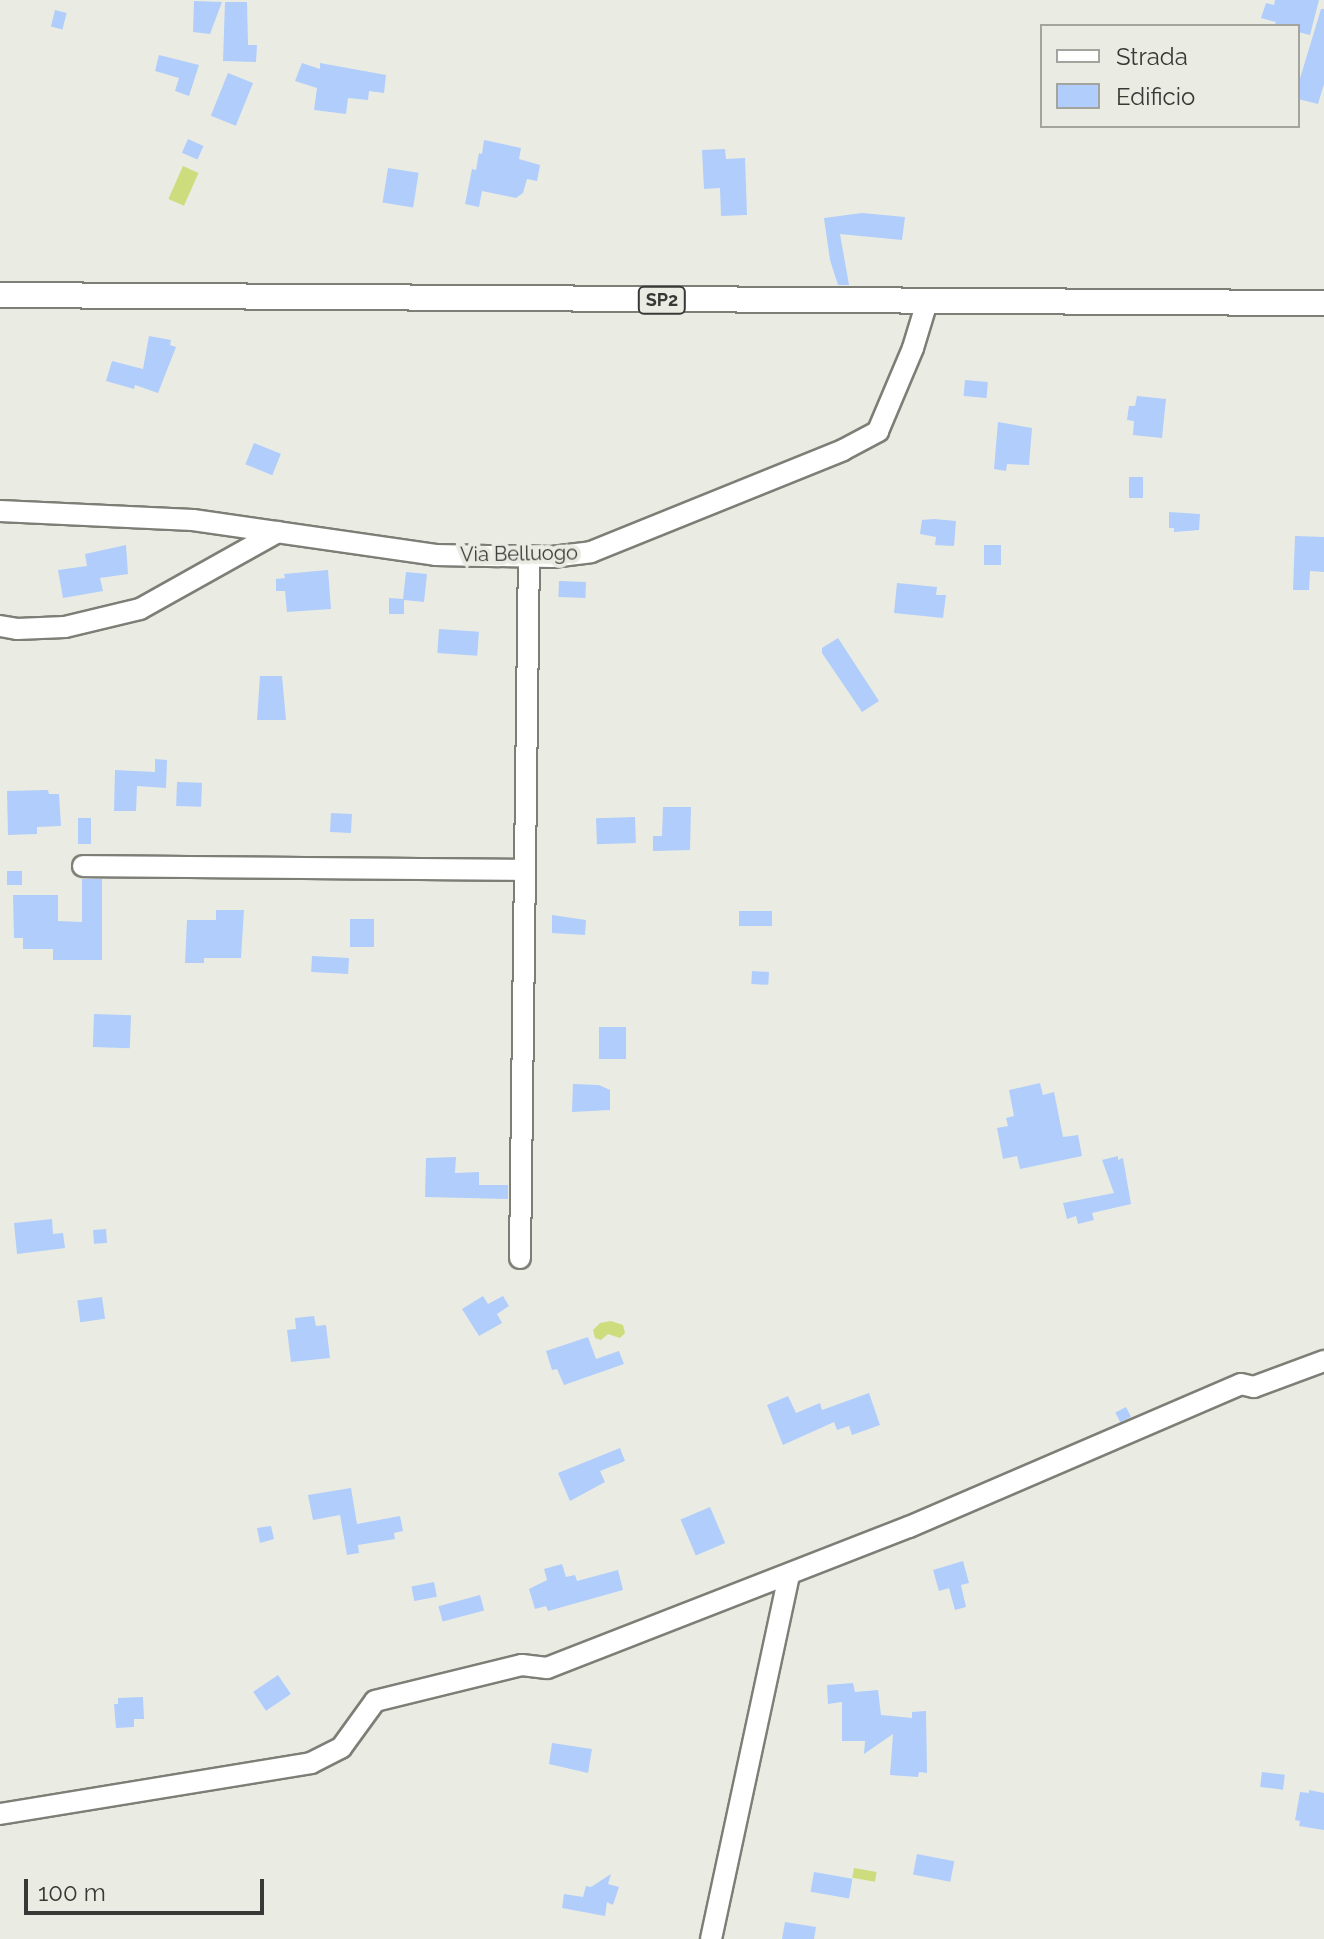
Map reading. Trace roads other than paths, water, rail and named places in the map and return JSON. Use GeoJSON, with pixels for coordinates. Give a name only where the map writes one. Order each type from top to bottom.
{"type":"FeatureCollection","features":[{"type":"Feature","properties":{"kind":"main road","name":"SP2"},"geometry":{"type":"LineString","coordinates":[[0,295],[1324,303]]}},
{"type":"Feature","properties":{"kind":"street","name":"Via Belluogo"},"geometry":{"type":"LineString","coordinates":[[0,511],[193,520],[435,555],[529,556],[591,552],[843,450],[878,431],[913,348],[927,302]]}},
{"type":"Feature","properties":{"kind":"street"},"geometry":{"type":"LineString","coordinates":[[0,626],[17,629],[65,627],[140,609],[278,532]]}},
{"type":"Feature","properties":{"kind":"street"},"geometry":{"type":"LineString","coordinates":[[520,1258],[529,556]]}},
{"type":"Feature","properties":{"kind":"street"},"geometry":{"type":"LineString","coordinates":[[83,866],[525,870]]}},
{"type":"Feature","properties":{"kind":"street"},"geometry":{"type":"LineString","coordinates":[[0,1814],[311,1763],[341,1748],[375,1701],[522,1665],[547,1668],[909,1527],[1241,1384],[1254,1387],[1324,1361]]}},
{"type":"Feature","properties":{"kind":"street"},"geometry":{"type":"LineString","coordinates":[[711,1939],[789,1574]]}}]}
